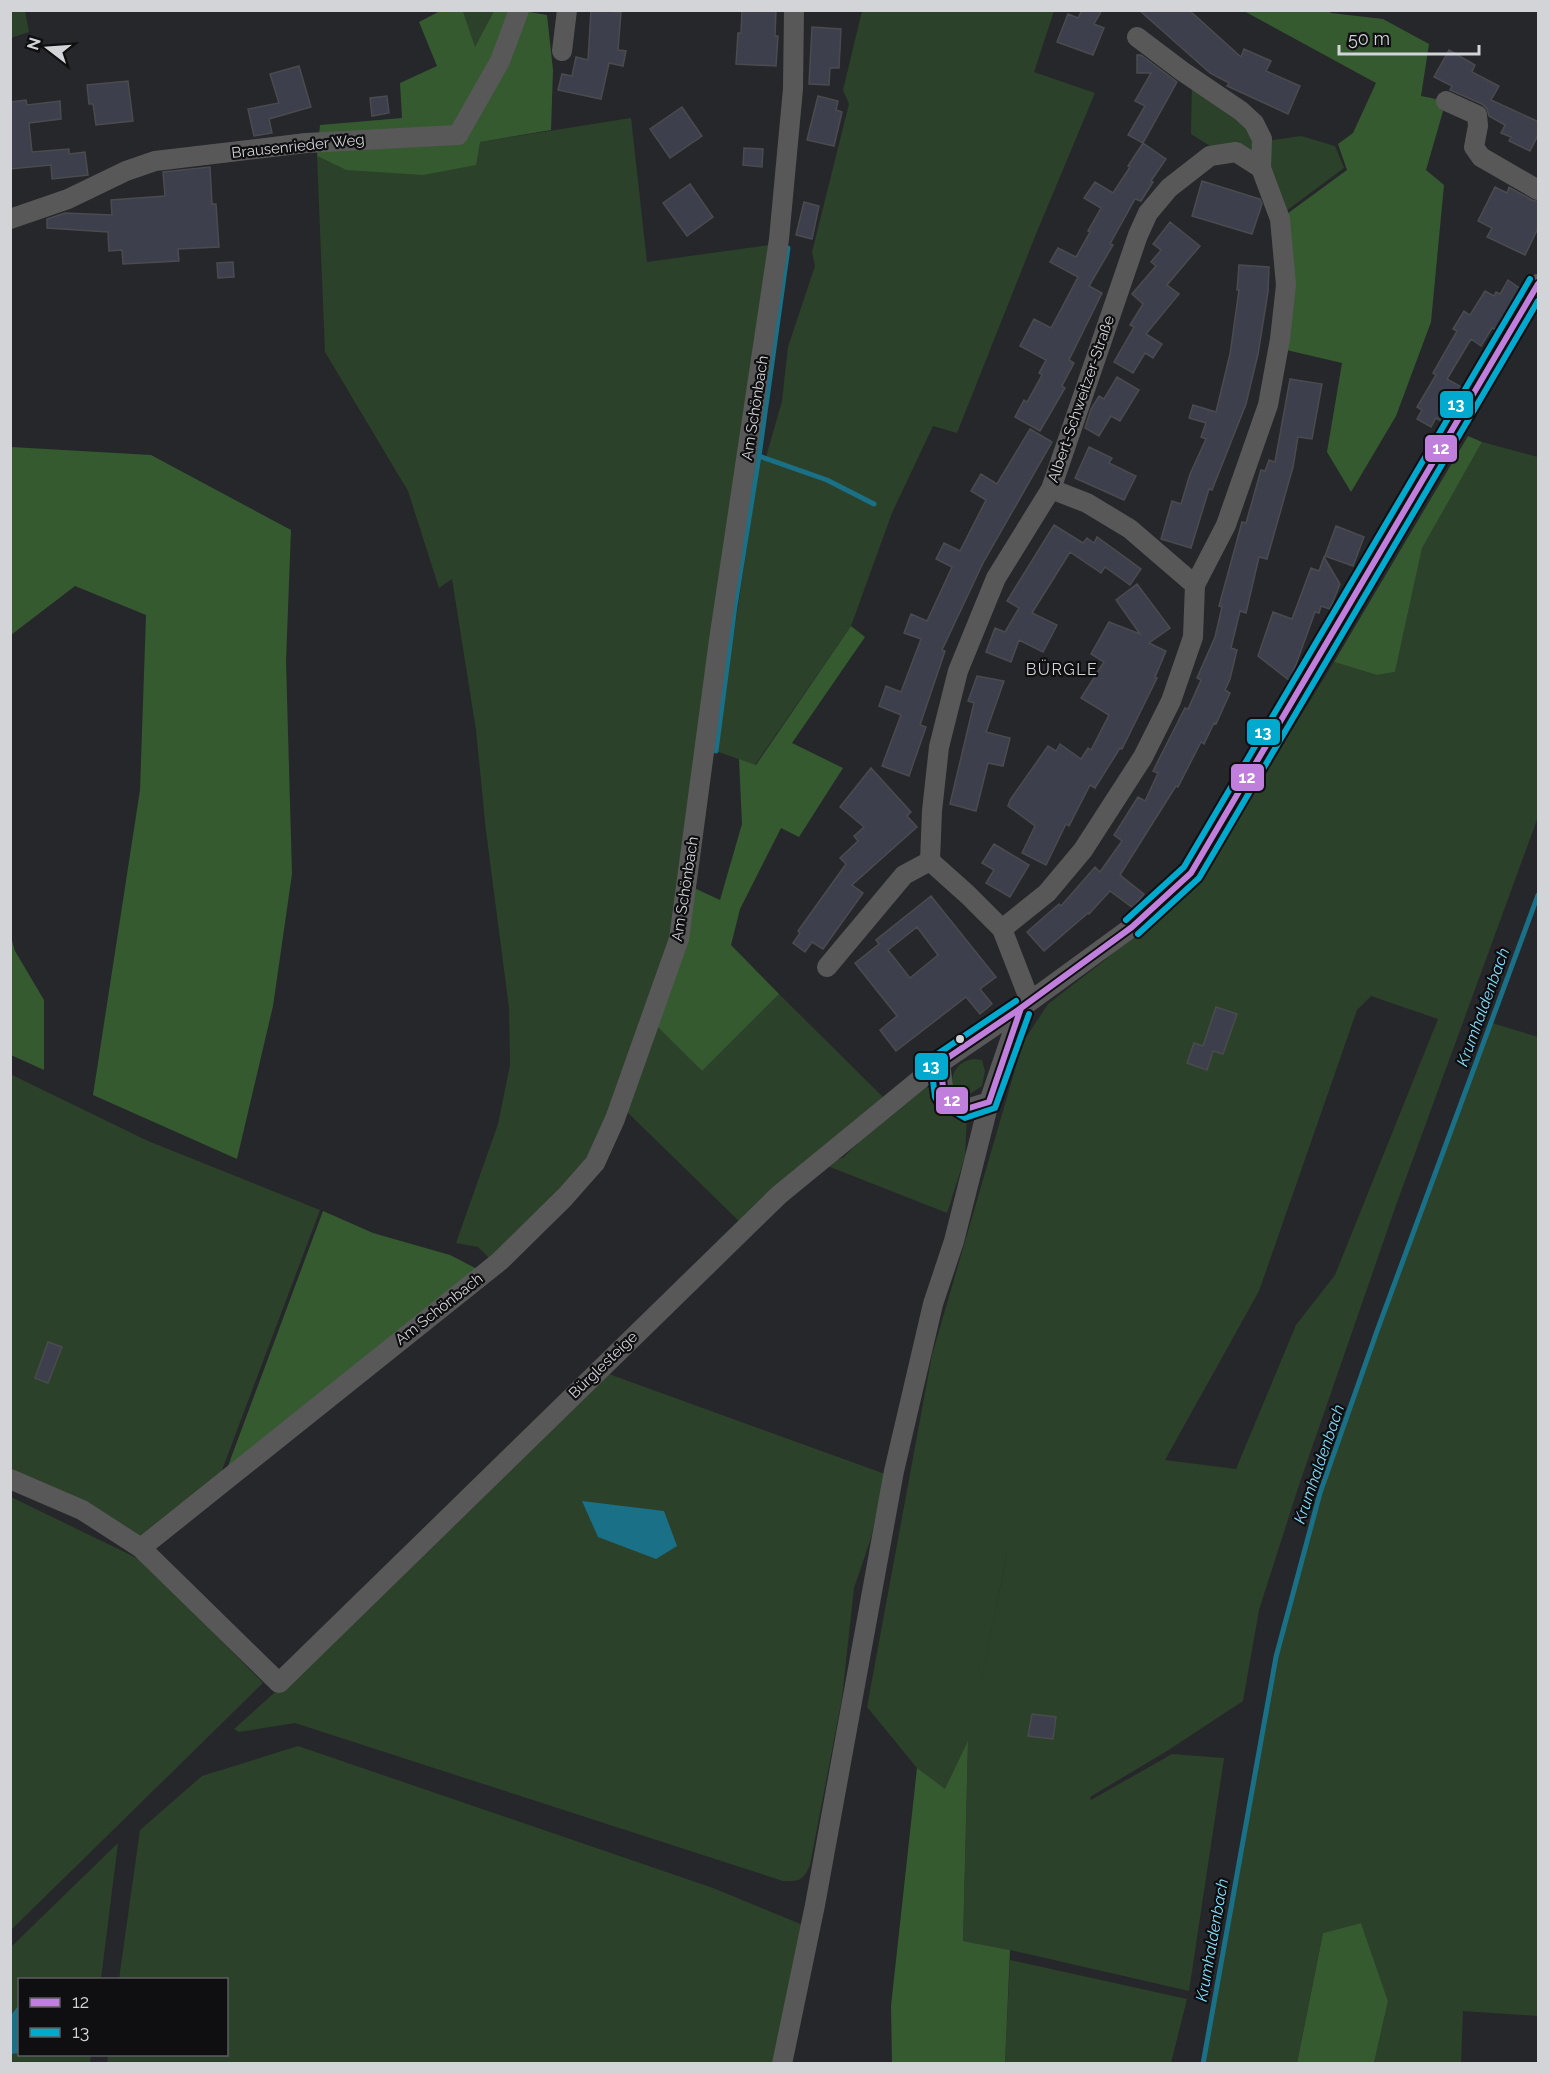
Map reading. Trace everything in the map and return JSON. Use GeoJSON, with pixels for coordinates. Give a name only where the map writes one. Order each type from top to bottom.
{"type":"FeatureCollection","features":[{"type":"Feature","properties":{"kind":"street","name":"Brausenrieder Weg"},"geometry":{"type":"LineString","coordinates":[[10,219],[49,206],[126,171],[155,161],[306,143],[458,135],[500,61],[519,10]]}},
{"type":"Feature","properties":{"kind":"street"},"geometry":{"type":"LineString","coordinates":[[562,51],[567,10]]}},
{"type":"Feature","properties":{"kind":"street","name":"Am Schönbach"},"geometry":{"type":"LineString","coordinates":[[141,1548],[500,1261],[565,1197],[595,1163],[615,1119],[680,939],[719,640],[779,239],[792,89],[794,10]]}},
{"type":"Feature","properties":{"kind":"street"},"geometry":{"type":"LineString","coordinates":[[1002,929],[1047,893],[1083,850],[1143,757],[1171,701],[1193,637],[1195,585],[1226,525],[1268,405],[1280,339],[1286,285],[1280,219],[1261,168],[1262,139],[1254,123],[1241,111],[1137,37]]}},
{"type":"Feature","properties":{"kind":"street"},"geometry":{"type":"LineString","coordinates":[[1446,101],[1477,115],[1478,126],[1474,147],[1481,158],[1539,190]]}},
{"type":"Feature","properties":{"kind":"street","name":"Albert-Schweitzer-Straße"},"geometry":{"type":"LineString","coordinates":[[930,861],[932,811],[939,747],[958,671],[996,578],[1051,489],[1120,282],[1148,213],[1169,188],[1210,156],[1236,152],[1261,168]]}},
{"type":"Feature","properties":{"kind":"street","name":"Bürglesteige"},"geometry":{"type":"LineString","coordinates":[[141,1548],[279,1683],[779,1195],[940,1063],[1132,927],[1191,873],[1539,284]]}},
{"type":"Feature","properties":{"kind":"street"},"geometry":{"type":"LineString","coordinates":[[1051,489],[1087,503],[1130,529],[1195,585]]}},
{"type":"Feature","properties":{"kind":"street"},"geometry":{"type":"LineString","coordinates":[[782,2064],[815,1905],[894,1471],[933,1304],[954,1241],[988,1102],[1026,1004],[1002,929],[930,861],[904,875],[827,967]]}},
{"type":"Feature","properties":{"kind":"street"},"geometry":{"type":"LineString","coordinates":[[940,1063],[944,1095],[966,1109],[988,1102]]}},
{"type":"Feature","properties":{"kind":"street"},"geometry":{"type":"LineString","coordinates":[[10,1479],[82,1510],[141,1548]]}},
{"type":"Feature","properties":{"kind":"green space"},"geometry":{"type":"Polygon","coordinates":[[[10,11],[25,11],[29,32],[11,38],[10,11]]]}},
{"type":"Feature","properties":{"kind":"green space"},"geometry":{"type":"Polygon","coordinates":[[[440,11],[463,11],[475,47],[494,11],[524,11],[547,15],[553,70],[551,130],[480,142],[476,165],[423,175],[346,170],[317,156],[320,125],[402,118],[400,83],[437,66],[419,22],[440,11]]]}},
{"type":"Feature","properties":{"kind":"green space"},"geometry":{"type":"Polygon","coordinates":[[[463,11],[494,11],[475,48],[463,11]]]}},
{"type":"Feature","properties":{"kind":"green space"},"geometry":{"type":"Polygon","coordinates":[[[862,11],[1054,11],[1034,72],[1095,93],[957,433],[933,426],[892,513],[851,626],[755,765],[716,751],[760,461],[766,457],[782,401],[788,347],[815,266],[812,252],[849,104],[843,90],[862,11]]]}},
{"type":"Feature","properties":{"kind":"green space"},"geometry":{"type":"Polygon","coordinates":[[[1244,11],[1328,11],[1383,19],[1429,44],[1421,96],[1446,101],[1426,170],[1444,185],[1431,322],[1396,416],[1351,492],[1327,452],[1342,363],[1278,348],[1280,219],[1347,170],[1338,144],[1353,133],[1376,83],[1244,11]]]}},
{"type":"Feature","properties":{"kind":"green space"},"geometry":{"type":"Polygon","coordinates":[[[1192,81],[1239,113],[1259,142],[1301,136],[1335,146],[1344,168],[1282,214],[1264,166],[1218,151],[1191,134],[1192,81]]]}},
{"type":"Feature","properties":{"kind":"green space"},"geometry":{"type":"Polygon","coordinates":[[[631,118],[647,262],[769,245],[674,922],[663,966],[596,1146],[566,1188],[490,1259],[478,1247],[456,1243],[498,1124],[510,1065],[509,1008],[486,831],[476,730],[452,579],[439,588],[408,491],[325,352],[317,156],[346,170],[480,142],[631,118]]]}},
{"type":"Feature","properties":{"kind":"green space"},"geometry":{"type":"Polygon","coordinates":[[[1468,436],[1482,442],[1422,548],[1395,672],[1377,675],[1334,662],[1468,436]]]}},
{"type":"Feature","properties":{"kind":"green space"},"geometry":{"type":"Polygon","coordinates":[[[1482,442],[1538,457],[1538,817],[1395,1208],[1298,1488],[1259,1610],[1243,1701],[1167,1751],[1090,1797],[1091,1800],[1172,1754],[1224,1758],[1189,1991],[963,1941],[968,1743],[945,1790],[917,1768],[867,1707],[932,1355],[1023,1042],[1048,1004],[1105,960],[1204,872],[1334,662],[1377,675],[1395,672],[1422,547],[1482,442]],[[1371,996],[1357,1010],[1259,1291],[1165,1460],[1236,1469],[1296,1325],[1335,1275],[1438,1019],[1371,996]]]}},
{"type":"Feature","properties":{"kind":"green space"},"geometry":{"type":"Polygon","coordinates":[[[11,447],[151,455],[291,530],[286,661],[292,874],[273,1006],[237,1159],[93,1095],[140,790],[146,615],[75,586],[11,635],[11,447]]]}},
{"type":"Feature","properties":{"kind":"green space"},"geometry":{"type":"Polygon","coordinates":[[[851,626],[865,637],[792,743],[843,768],[799,837],[781,828],[740,909],[731,945],[779,994],[702,1071],[656,1025],[692,887],[720,900],[742,824],[739,759],[756,765],[851,626]]]}},
{"type":"Feature","properties":{"kind":"green space"},"geometry":{"type":"Polygon","coordinates":[[[11,937],[15,951],[44,1000],[44,1070],[11,1055],[11,937]]]}},
{"type":"Feature","properties":{"kind":"green space"},"geometry":{"type":"Polygon","coordinates":[[[779,994],[883,1097],[784,1179],[740,1222],[624,1109],[656,1024],[702,1071],[779,994]]]}},
{"type":"Feature","properties":{"kind":"green space"},"geometry":{"type":"Polygon","coordinates":[[[1492,1023],[1538,1037],[1538,2016],[1463,2011],[1461,2063],[1374,2063],[1388,2001],[1361,1923],[1323,1933],[1297,2063],[1203,2064],[1276,1657],[1320,1493],[1377,1331],[1492,1023]]]}},
{"type":"Feature","properties":{"kind":"green space"},"geometry":{"type":"Polygon","coordinates":[[[974,1059],[982,1060],[985,1071],[982,1086],[970,1094],[959,1094],[952,1087],[954,1072],[964,1062],[974,1059]]]}},
{"type":"Feature","properties":{"kind":"green space"},"geometry":{"type":"Polygon","coordinates":[[[10,1074],[148,1141],[320,1210],[216,1486],[141,1548],[11,1479],[10,1074]]]}},
{"type":"Feature","properties":{"kind":"green space"},"geometry":{"type":"Polygon","coordinates":[[[923,1085],[931,1089],[936,1102],[943,1110],[953,1115],[967,1116],[965,1157],[947,1213],[825,1165],[844,1157],[873,1128],[923,1085]]]}},
{"type":"Feature","properties":{"kind":"green space"},"geometry":{"type":"Polygon","coordinates":[[[323,1211],[373,1233],[450,1255],[481,1271],[225,1474],[323,1211]]]}},
{"type":"Feature","properties":{"kind":"green space"},"geometry":{"type":"Polygon","coordinates":[[[606,1373],[885,1474],[871,1538],[854,1588],[842,1698],[810,1865],[800,1879],[783,1881],[295,1723],[239,1732],[234,1729],[303,1667],[606,1373]]]}},
{"type":"Feature","properties":{"kind":"green space"},"geometry":{"type":"Polygon","coordinates":[[[11,1497],[143,1561],[263,1683],[11,1930],[11,1497]]]}},
{"type":"Feature","properties":{"kind":"green space"},"geometry":{"type":"Polygon","coordinates":[[[968,1741],[963,1941],[1010,1950],[1005,2063],[892,2063],[891,2006],[917,1768],[945,1789],[968,1741]]]}},
{"type":"Feature","properties":{"kind":"green space"},"geometry":{"type":"Polygon","coordinates":[[[298,1746],[713,1888],[803,1925],[775,2063],[107,2064],[108,2056],[228,2056],[228,1978],[119,1978],[140,1830],[202,1776],[298,1746]]]}},
{"type":"Feature","properties":{"kind":"green space"},"geometry":{"type":"Polygon","coordinates":[[[118,1843],[101,1978],[18,1978],[18,2056],[91,2056],[90,2063],[11,2064],[11,1947],[118,1843]]]}},
{"type":"Feature","properties":{"kind":"green space"},"geometry":{"type":"Polygon","coordinates":[[[1361,1923],[1388,2001],[1374,2063],[1297,2063],[1323,1933],[1361,1923]]]}},
{"type":"Feature","properties":{"kind":"green space"},"geometry":{"type":"Polygon","coordinates":[[[1010,1960],[1187,1999],[1171,2063],[1005,2063],[1010,1960]]]}},
{"type":"Feature","properties":{"kind":"water"},"geometry":{"type":"Polygon","coordinates":[[[582,1501],[664,1511],[677,1546],[656,1559],[598,1537],[582,1501]]]}},
{"type":"Feature","properties":{"kind":"water"},"geometry":{"type":"Polygon","coordinates":[[[18,2006],[18,2053],[11,2054],[11,2015],[18,2006]]]}},
{"type":"Feature","properties":{"kind":"building"},"geometry":{"type":"Polygon","coordinates":[[[591,10],[621,12],[618,50],[626,51],[623,66],[609,63],[601,99],[558,90],[562,74],[572,76],[576,57],[588,60],[591,10]]]}},
{"type":"Feature","properties":{"kind":"building"},"geometry":{"type":"Polygon","coordinates":[[[742,10],[776,10],[775,36],[778,36],[776,66],[736,64],[742,10]]]}},
{"type":"Feature","properties":{"kind":"building"},"geometry":{"type":"Polygon","coordinates":[[[1082,10],[1102,10],[1094,24],[1104,28],[1093,55],[1057,42],[1068,14],[1078,18],[1082,10]]]}},
{"type":"Feature","properties":{"kind":"building"},"geometry":{"type":"Polygon","coordinates":[[[1139,10],[1189,10],[1241,57],[1244,49],[1271,61],[1266,71],[1300,86],[1288,114],[1227,86],[1229,83],[1210,73],[1139,10]]]}},
{"type":"Feature","properties":{"kind":"building"},"geometry":{"type":"Polygon","coordinates":[[[812,27],[841,29],[839,68],[830,68],[829,85],[809,84],[812,27]]]}},
{"type":"Feature","properties":{"kind":"building"},"geometry":{"type":"Polygon","coordinates":[[[1449,50],[1475,65],[1472,72],[1499,86],[1491,100],[1539,122],[1539,133],[1530,151],[1509,141],[1511,137],[1501,133],[1505,125],[1489,116],[1482,104],[1450,90],[1452,86],[1434,77],[1449,50]]]}},
{"type":"Feature","properties":{"kind":"building"},"geometry":{"type":"Polygon","coordinates":[[[1137,55],[1141,55],[1177,82],[1143,143],[1128,135],[1145,106],[1135,101],[1151,73],[1137,73],[1137,55]]]}},
{"type":"Feature","properties":{"kind":"building"},"geometry":{"type":"Polygon","coordinates":[[[299,66],[311,107],[269,119],[272,133],[254,136],[248,109],[279,103],[270,74],[299,66]]]}},
{"type":"Feature","properties":{"kind":"building"},"geometry":{"type":"Polygon","coordinates":[[[128,81],[133,121],[96,125],[93,104],[89,104],[87,85],[128,81]]]}},
{"type":"Feature","properties":{"kind":"building"},"geometry":{"type":"Polygon","coordinates":[[[387,96],[389,113],[372,116],[370,98],[387,96]]]}},
{"type":"Feature","properties":{"kind":"building"},"geometry":{"type":"Polygon","coordinates":[[[818,96],[838,101],[836,110],[842,112],[834,146],[807,140],[818,96]]]}},
{"type":"Feature","properties":{"kind":"building"},"geometry":{"type":"Polygon","coordinates":[[[26,100],[27,105],[60,101],[61,119],[29,123],[32,152],[69,149],[69,154],[85,152],[88,175],[52,179],[51,165],[10,169],[10,102],[26,100]]]}},
{"type":"Feature","properties":{"kind":"building"},"geometry":{"type":"Polygon","coordinates":[[[682,107],[702,136],[670,158],[650,129],[682,107]]]}},
{"type":"Feature","properties":{"kind":"building"},"geometry":{"type":"Polygon","coordinates":[[[1143,143],[1166,159],[1141,201],[1135,199],[1110,244],[1113,245],[1089,286],[1102,293],[1069,360],[1074,363],[1062,386],[1065,388],[1040,431],[1015,417],[1024,400],[1027,402],[1042,375],[1039,373],[1046,360],[1020,346],[1034,319],[1051,328],[1078,277],[1050,262],[1058,248],[1076,257],[1101,208],[1084,198],[1095,182],[1113,193],[1143,143]]]}},
{"type":"Feature","properties":{"kind":"building"},"geometry":{"type":"Polygon","coordinates":[[[744,148],[763,149],[762,167],[743,165],[744,148]]]}},
{"type":"Feature","properties":{"kind":"building"},"geometry":{"type":"Polygon","coordinates":[[[210,167],[212,204],[216,204],[219,247],[178,249],[179,261],[123,264],[122,250],[109,251],[108,232],[47,228],[47,219],[65,213],[112,215],[111,200],[165,196],[163,172],[210,167]]]}},
{"type":"Feature","properties":{"kind":"building"},"geometry":{"type":"Polygon","coordinates":[[[1202,181],[1260,199],[1262,204],[1252,234],[1192,216],[1202,181]]]}},
{"type":"Feature","properties":{"kind":"building"},"geometry":{"type":"Polygon","coordinates":[[[690,184],[713,217],[687,236],[663,203],[690,184]]]}},
{"type":"Feature","properties":{"kind":"building"},"geometry":{"type":"Polygon","coordinates":[[[1495,187],[1507,193],[1509,187],[1539,202],[1539,226],[1525,255],[1487,237],[1492,228],[1478,221],[1495,187]]]}},
{"type":"Feature","properties":{"kind":"building"},"geometry":{"type":"Polygon","coordinates":[[[804,202],[819,206],[812,239],[796,235],[804,202]]]}},
{"type":"Feature","properties":{"kind":"building"},"geometry":{"type":"Polygon","coordinates":[[[1170,222],[1200,246],[1167,285],[1179,294],[1146,334],[1162,344],[1153,358],[1145,353],[1133,373],[1114,362],[1134,327],[1130,325],[1143,304],[1132,294],[1156,266],[1151,262],[1161,250],[1153,244],[1170,222]]]}},
{"type":"Feature","properties":{"kind":"building"},"geometry":{"type":"Polygon","coordinates":[[[233,262],[234,277],[218,278],[217,263],[233,262]]]}},
{"type":"Feature","properties":{"kind":"building"},"geometry":{"type":"Polygon","coordinates":[[[1239,265],[1269,267],[1268,292],[1258,354],[1246,404],[1212,490],[1209,489],[1191,548],[1161,539],[1172,501],[1181,504],[1190,474],[1206,439],[1201,437],[1206,423],[1189,418],[1193,405],[1216,412],[1230,354],[1239,290],[1237,290],[1239,265]]]}},
{"type":"Feature","properties":{"kind":"building"},"geometry":{"type":"Polygon","coordinates":[[[1508,280],[1521,289],[1496,330],[1492,328],[1481,346],[1471,339],[1447,379],[1463,388],[1443,422],[1436,418],[1431,427],[1417,419],[1422,410],[1417,407],[1436,375],[1433,373],[1457,331],[1453,329],[1464,311],[1470,315],[1485,291],[1494,296],[1496,292],[1500,294],[1508,280]]]}},
{"type":"Feature","properties":{"kind":"building"},"geometry":{"type":"Polygon","coordinates":[[[1117,377],[1139,390],[1120,421],[1111,416],[1099,436],[1085,428],[1091,409],[1099,396],[1104,399],[1117,377]]]}},
{"type":"Feature","properties":{"kind":"building"},"geometry":{"type":"Polygon","coordinates":[[[1290,379],[1322,384],[1312,439],[1298,437],[1293,467],[1267,559],[1259,557],[1246,613],[1240,611],[1231,648],[1237,650],[1225,690],[1230,693],[1204,744],[1201,742],[1178,787],[1176,786],[1120,875],[1144,894],[1133,908],[1110,891],[1089,914],[1044,951],[1027,932],[1059,904],[1061,906],[1095,867],[1100,872],[1122,841],[1114,835],[1138,797],[1145,801],[1158,773],[1153,771],[1185,708],[1188,709],[1201,680],[1197,678],[1215,637],[1222,607],[1219,606],[1242,522],[1246,523],[1261,470],[1265,471],[1269,460],[1275,462],[1290,379]]]}},
{"type":"Feature","properties":{"kind":"building"},"geometry":{"type":"Polygon","coordinates":[[[1030,429],[1052,442],[983,563],[942,650],[945,651],[920,725],[926,727],[909,776],[882,766],[901,715],[879,706],[886,686],[901,692],[921,639],[904,633],[911,614],[927,621],[952,567],[936,559],[944,543],[960,551],[986,500],[971,491],[981,474],[997,484],[1030,429]]]}},
{"type":"Feature","properties":{"kind":"building"},"geometry":{"type":"Polygon","coordinates":[[[1089,447],[1112,458],[1109,463],[1136,476],[1124,500],[1075,478],[1089,447]]]}},
{"type":"Feature","properties":{"kind":"building"},"geometry":{"type":"Polygon","coordinates":[[[1054,525],[1083,543],[1087,538],[1094,543],[1097,537],[1141,569],[1130,585],[1105,567],[1101,573],[1070,552],[1032,613],[1057,625],[1043,652],[1019,640],[1011,662],[986,652],[995,628],[1005,632],[1019,608],[1007,601],[1054,525]]]}},
{"type":"Feature","properties":{"kind":"building"},"geometry":{"type":"Polygon","coordinates":[[[1336,526],[1364,537],[1353,566],[1325,556],[1336,526]]]}},
{"type":"Feature","properties":{"kind":"building"},"geometry":{"type":"Polygon","coordinates":[[[1324,557],[1340,584],[1330,609],[1321,606],[1319,613],[1315,612],[1290,681],[1258,656],[1273,612],[1292,619],[1311,568],[1319,571],[1324,557]]]}},
{"type":"Feature","properties":{"kind":"building"},"geometry":{"type":"Polygon","coordinates":[[[1137,584],[1170,628],[1149,643],[1166,651],[1155,677],[1157,678],[1122,749],[1120,748],[1095,788],[1090,785],[1069,826],[1066,824],[1046,865],[1022,853],[1035,826],[1008,806],[1048,746],[1056,751],[1060,744],[1081,759],[1088,748],[1091,750],[1109,715],[1081,698],[1104,662],[1091,654],[1109,622],[1140,634],[1116,600],[1137,584]]]}},
{"type":"Feature","properties":{"kind":"building"},"geometry":{"type":"Polygon","coordinates":[[[977,676],[1004,681],[986,732],[1010,738],[1003,766],[988,763],[976,811],[950,804],[974,703],[968,701],[977,676]]]}},
{"type":"Feature","properties":{"kind":"building"},"geometry":{"type":"Polygon","coordinates":[[[871,768],[911,812],[907,816],[917,827],[852,885],[863,893],[823,949],[812,942],[805,952],[793,943],[800,933],[798,931],[846,864],[840,858],[858,841],[854,836],[864,827],[840,807],[871,768]]]}},
{"type":"Feature","properties":{"kind":"building"},"geometry":{"type":"Polygon","coordinates":[[[994,844],[1029,865],[1010,897],[986,883],[994,870],[982,863],[994,844]]]}},
{"type":"Feature","properties":{"kind":"building"},"geometry":{"type":"Polygon","coordinates":[[[931,896],[996,977],[980,989],[992,1004],[980,1014],[966,997],[896,1051],[880,1030],[897,1016],[855,963],[879,944],[876,940],[931,896]],[[917,927],[888,950],[910,978],[938,955],[917,927]]]}},
{"type":"Feature","properties":{"kind":"building"},"geometry":{"type":"Polygon","coordinates":[[[1216,1007],[1237,1014],[1223,1054],[1213,1051],[1207,1070],[1187,1063],[1194,1043],[1203,1046],[1216,1007]]]}},
{"type":"Feature","properties":{"kind":"building"},"geometry":{"type":"Polygon","coordinates":[[[48,1342],[62,1347],[48,1383],[35,1378],[48,1342]]]}},
{"type":"Feature","properties":{"kind":"building"},"geometry":{"type":"Polygon","coordinates":[[[1032,1714],[1056,1717],[1053,1739],[1028,1736],[1032,1714]]]}},
{"type":"Feature","properties":{"kind":"waterway"},"geometry":{"type":"LineString","coordinates":[[788,248],[759,456],[827,480],[874,504]]}},
{"type":"Feature","properties":{"kind":"waterway"},"geometry":{"type":"LineString","coordinates":[[716,751],[735,606],[759,456]]}},
{"type":"Feature","properties":{"kind":"waterway","name":"Krumhaldenbach"},"geometry":{"type":"LineString","coordinates":[[1203,2064],[1276,1657],[1320,1493],[1377,1331],[1538,895]]}},
{"type":"Feature","properties":{"kind":"transit line","name":"13"},"geometry":{"type":"LineString","coordinates":[[1126,920],[1184,867],[1530,279]]}},
{"type":"Feature","properties":{"kind":"transit line","name":"12"},"geometry":{"type":"LineString","coordinates":[[1132,927],[1191,873],[1538,284]]}},
{"type":"Feature","properties":{"kind":"transit line","name":"13"},"geometry":{"type":"LineString","coordinates":[[1138,934],[1199,878],[1538,301]]}},
{"type":"Feature","properties":{"kind":"transit line","name":"12"},"geometry":{"type":"LineString","coordinates":[[1021,1008],[1132,927]]}},
{"type":"Feature","properties":{"kind":"transit line","name":"12"},"geometry":{"type":"LineString","coordinates":[[1021,1008],[1132,927]]}},
{"type":"Feature","properties":{"kind":"transit line","name":"13"},"geometry":{"type":"LineString","coordinates":[[1016,1001],[933,1057],[931,1063],[935,1097],[938,1102],[965,1118],[995,1108],[1029,1014]]}},
{"type":"Feature","properties":{"kind":"transit line","name":"12"},"geometry":{"type":"LineString","coordinates":[[1021,1008],[989,1102],[966,1109],[944,1095],[940,1063],[1021,1008]]}},
{"type":"Feature","properties":{"kind":"district","name":"BÜRGLE"},"geometry":{"type":"Point","coordinates":[1062,669]}}]}
